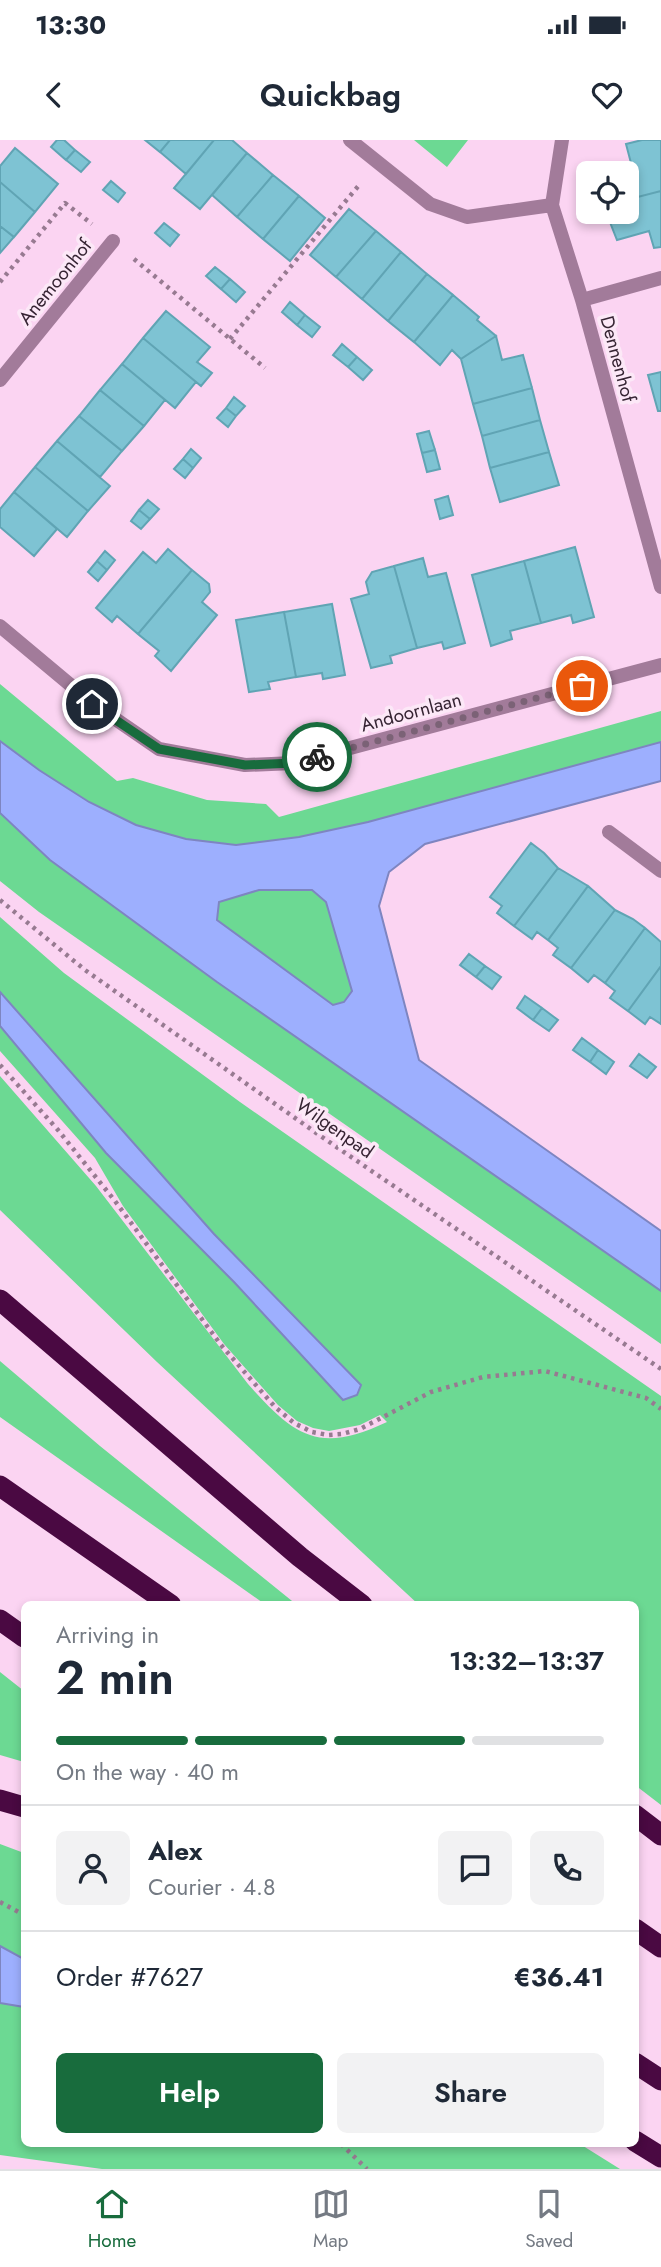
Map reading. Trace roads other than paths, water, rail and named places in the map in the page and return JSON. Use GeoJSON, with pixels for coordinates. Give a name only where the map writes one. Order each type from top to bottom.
{"type":"FeatureCollection","features":[{"type":"Feature","properties":{"kind":"highway"},"geometry":{"type":"LineString","coordinates":[[0,1300],[281,1540],[357,1601]]}},
{"type":"Feature","properties":{"kind":"highway"},"geometry":{"type":"LineString","coordinates":[[0,1486],[165,1601]]}},
{"type":"Feature","properties":{"kind":"highway"},"geometry":{"type":"LineString","coordinates":[[0,1620],[21,1635]]}},
{"type":"Feature","properties":{"kind":"highway"},"geometry":{"type":"LineString","coordinates":[[0,1800],[21,1806]]}},
{"type":"Feature","properties":{"kind":"highway"},"geometry":{"type":"LineString","coordinates":[[639,1818],[661,1835]]}},
{"type":"Feature","properties":{"kind":"highway"},"geometry":{"type":"LineString","coordinates":[[639,1932],[661,1947]]}},
{"type":"Feature","properties":{"kind":"highway"},"geometry":{"type":"LineString","coordinates":[[639,2066],[661,2081]]}},
{"type":"Feature","properties":{"kind":"highway"},"geometry":{"type":"LineString","coordinates":[[639,2143],[661,2157]]}},
{"type":"Feature","properties":{"kind":"street"},"geometry":{"type":"LineString","coordinates":[[350,140],[430,204],[467,217],[552,205]]}},
{"type":"Feature","properties":{"kind":"street","name":"Dennenhof"},"geometry":{"type":"LineString","coordinates":[[562,140],[552,205],[582,300],[661,587]]}},
{"type":"Feature","properties":{"kind":"street","name":"Anemoonhof"},"geometry":{"type":"LineString","coordinates":[[0,380],[113,241]]}},
{"type":"Feature","properties":{"kind":"street"},"geometry":{"type":"LineString","coordinates":[[582,300],[661,278]]}},
{"type":"Feature","properties":{"kind":"street","name":"Andoornlaan"},"geometry":{"type":"LineString","coordinates":[[0,626],[92,704],[159,749],[245,765],[294,763],[661,665]]}},
{"type":"Feature","properties":{"kind":"street"},"geometry":{"type":"LineString","coordinates":[[609,832],[661,871]]}},
{"type":"Feature","properties":{"kind":"water"},"geometry":{"type":"Polygon","coordinates":[[[0,741],[89,802],[136,825],[186,839],[236,845],[299,837],[368,822],[661,742],[661,781],[425,844],[389,872],[379,906],[419,1060],[661,1231],[661,1291],[217,982],[50,860],[0,813],[0,741]],[[259,890],[219,902],[217,920],[333,1005],[344,1002],[352,991],[326,902],[312,890],[259,890]]]}},
{"type":"Feature","properties":{"kind":"water"},"geometry":{"type":"Polygon","coordinates":[[[0,992],[214,1234],[361,1385],[357,1395],[343,1400],[234,1282],[106,1153],[0,1026],[0,992]]]}},
{"type":"Feature","properties":{"kind":"water"},"geometry":{"type":"Polygon","coordinates":[[[0,1946],[21,1957],[21,2006],[0,2003],[0,1946]]]}}]}
